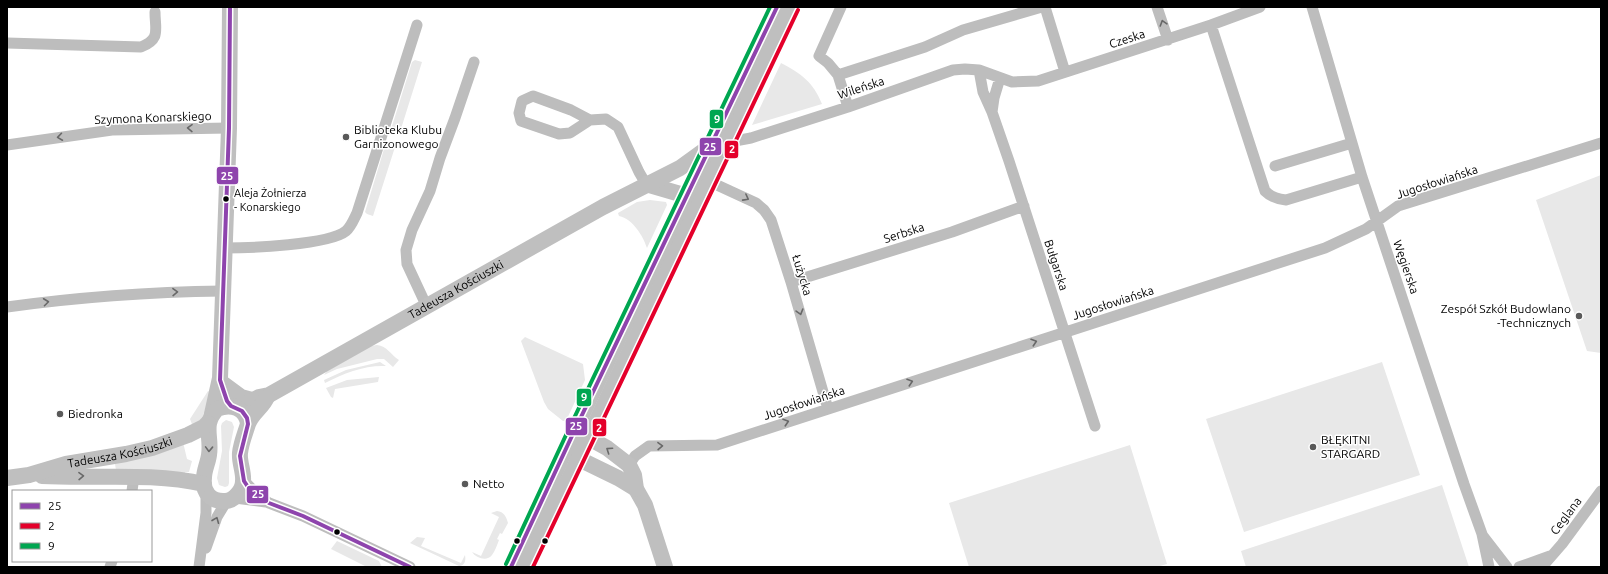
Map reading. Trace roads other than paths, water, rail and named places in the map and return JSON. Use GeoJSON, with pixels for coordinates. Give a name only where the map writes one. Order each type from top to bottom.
{"type":"FeatureCollection","features":[{"type":"Feature","properties":{"kind":"street"},"geometry":{"type":"LineString","coordinates":[[199,567],[206,513],[204,477],[210,447],[208,432],[210,419],[221,382],[229,128],[230,7]]}},
{"type":"Feature","properties":{"kind":"street"},"geometry":{"type":"LineString","coordinates":[[510,567],[687,196],[704,179],[711,146],[777,7]]}},
{"type":"Feature","properties":{"kind":"street"},"geometry":{"type":"LineString","coordinates":[[526,567],[589,438],[704,179],[730,141],[793,7]]}},
{"type":"Feature","properties":{"kind":"street"},"geometry":{"type":"LineString","coordinates":[[840,7],[819,56],[828,63],[838,75],[848,107]]}},
{"type":"Feature","properties":{"kind":"street"},"geometry":{"type":"LineString","coordinates":[[838,75],[925,47],[963,30],[1042,7]]}},
{"type":"Feature","properties":{"kind":"street"},"geometry":{"type":"LineString","coordinates":[[1045,7],[1065,72]]}},
{"type":"Feature","properties":{"kind":"street"},"geometry":{"type":"LineString","coordinates":[[1157,7],[1168,40]]}},
{"type":"Feature","properties":{"kind":"street","name":"Czeska"},"geometry":{"type":"LineString","coordinates":[[1000,78],[1012,82],[1038,81],[1168,40],[1260,7]]}},
{"type":"Feature","properties":{"kind":"street","name":"Węgierska"},"geometry":{"type":"LineString","coordinates":[[1312,7],[1362,176],[1482,534],[1489,567]]}},
{"type":"Feature","properties":{"kind":"street"},"geometry":{"type":"LineString","coordinates":[[7,43],[141,47],[151,43],[155,38],[155,12]]}},
{"type":"Feature","properties":{"kind":"street"},"geometry":{"type":"LineString","coordinates":[[225,248],[314,241],[338,236],[347,231],[357,213],[417,25]]}},
{"type":"Feature","properties":{"kind":"street"},"geometry":{"type":"LineString","coordinates":[[1211,25],[1265,191],[1270,196],[1286,200],[1362,176]]}},
{"type":"Feature","properties":{"kind":"street"},"geometry":{"type":"LineString","coordinates":[[427,307],[407,264],[406,250],[412,230],[430,191],[474,62]]}},
{"type":"Feature","properties":{"kind":"street","name":"Wileńska"},"geometry":{"type":"LineString","coordinates":[[711,146],[751,138],[848,107],[953,70],[979,70],[1000,78]]}},
{"type":"Feature","properties":{"kind":"street","name":"Bułgarska"},"geometry":{"type":"LineString","coordinates":[[979,70],[983,92],[992,112],[1024,206],[1095,426]]}},
{"type":"Feature","properties":{"kind":"street","name":"Bułgarska"},"geometry":{"type":"LineString","coordinates":[[992,112],[994,98],[1000,78]]}},
{"type":"Feature","properties":{"kind":"street"},"geometry":{"type":"LineString","coordinates":[[590,120],[571,110],[533,96],[522,101],[519,113],[521,122],[559,134],[570,133],[590,120],[606,119],[618,127],[638,172],[646,184],[687,196]]}},
{"type":"Feature","properties":{"kind":"street","name":"Szymona Konarskiego"},"geometry":{"type":"LineString","coordinates":[[7,145],[112,130],[229,128]]}},
{"type":"Feature","properties":{"kind":"street"},"geometry":{"type":"LineString","coordinates":[[1275,166],[1352,143]]}},
{"type":"Feature","properties":{"kind":"street","name":"Jugosłowiańska"},"geometry":{"type":"LineString","coordinates":[[629,465],[635,456],[649,446],[717,445],[1325,248],[1366,229],[1398,206],[1601,143]]}},
{"type":"Feature","properties":{"kind":"street","name":"Tadeusza Kościuszki"},"geometry":{"type":"LineString","coordinates":[[7,478],[29,475],[66,464],[152,448],[204,428],[217,409],[242,406],[259,398],[427,307],[646,184],[680,168],[711,146]]}},
{"type":"Feature","properties":{"kind":"street"},"geometry":{"type":"LineString","coordinates":[[680,168],[704,179]]}},
{"type":"Feature","properties":{"kind":"street","name":"Łużycka"},"geometry":{"type":"LineString","coordinates":[[704,179],[756,202],[771,220],[791,282],[828,409]]}},
{"type":"Feature","properties":{"kind":"street","name":"Serbska"},"geometry":{"type":"LineString","coordinates":[[791,282],[952,232],[1024,206]]}},
{"type":"Feature","properties":{"kind":"street"},"geometry":{"type":"LineString","coordinates":[[7,307],[86,297],[147,292],[223,291]]}},
{"type":"Feature","properties":{"kind":"street"},"geometry":{"type":"LineString","coordinates":[[221,382],[241,397],[259,398]]}},
{"type":"Feature","properties":{"kind":"street"},"geometry":{"type":"LineString","coordinates":[[221,382],[227,401],[247,417],[248,424],[240,456],[244,481],[261,498],[269,503],[303,516],[410,567]]}},
{"type":"Feature","properties":{"kind":"street","name":"Tadeusza Kościuszki"},"geometry":{"type":"LineString","coordinates":[[248,424],[251,417],[265,402],[259,398]]}},
{"type":"Feature","properties":{"kind":"street"},"geometry":{"type":"LineString","coordinates":[[571,438],[580,436],[589,438],[607,448],[629,465],[634,475],[636,489],[645,505],[665,567]]}},
{"type":"Feature","properties":{"kind":"street"},"geometry":{"type":"LineString","coordinates":[[571,438],[572,447],[579,459],[618,478],[636,489]]}},
{"type":"Feature","properties":{"kind":"street","name":"Tadeusza Kościuszki"},"geometry":{"type":"LineString","coordinates":[[29,475],[73,477],[133,484],[179,478],[205,488],[213,499],[231,500]]}},
{"type":"Feature","properties":{"kind":"street"},"geometry":{"type":"LineString","coordinates":[[199,567],[217,517],[244,481]]}},
{"type":"Feature","properties":{"kind":"street","name":"Ceglana"},"geometry":{"type":"LineString","coordinates":[[1542,567],[1567,538],[1601,491]]}},
{"type":"Feature","properties":{"kind":"street"},"geometry":{"type":"LineString","coordinates":[[231,500],[269,503]]}},
{"type":"Feature","properties":{"kind":"street","name":"Węgierska"},"geometry":{"type":"LineString","coordinates":[[1482,534],[1507,567]]}},
{"type":"Feature","properties":{"kind":"street","name":"Ceglana"},"geometry":{"type":"LineString","coordinates":[[1519,567],[1550,556]]}},
{"type":"Feature","properties":{"kind":"place","name":"Biblioteka Klubu Garnizonowego"},"geometry":{"type":"Point","coordinates":[346,137]}},
{"type":"Feature","properties":{"kind":"place","name":"Aleja Żołnierza - Konarskiego"},"geometry":{"type":"Point","coordinates":[226,199]}},
{"type":"Feature","properties":{"kind":"place","name":"Zespół Szkół Budowlano -Technicznych"},"geometry":{"type":"Point","coordinates":[1579,316]}},
{"type":"Feature","properties":{"kind":"place","name":"Biedronka"},"geometry":{"type":"Point","coordinates":[60,414]}},
{"type":"Feature","properties":{"kind":"place","name":"BŁĘKITNI STARGARD"},"geometry":{"type":"Point","coordinates":[1313,447]}},
{"type":"Feature","properties":{"kind":"place","name":"Netto"},"geometry":{"type":"Point","coordinates":[465,484]}}]}
